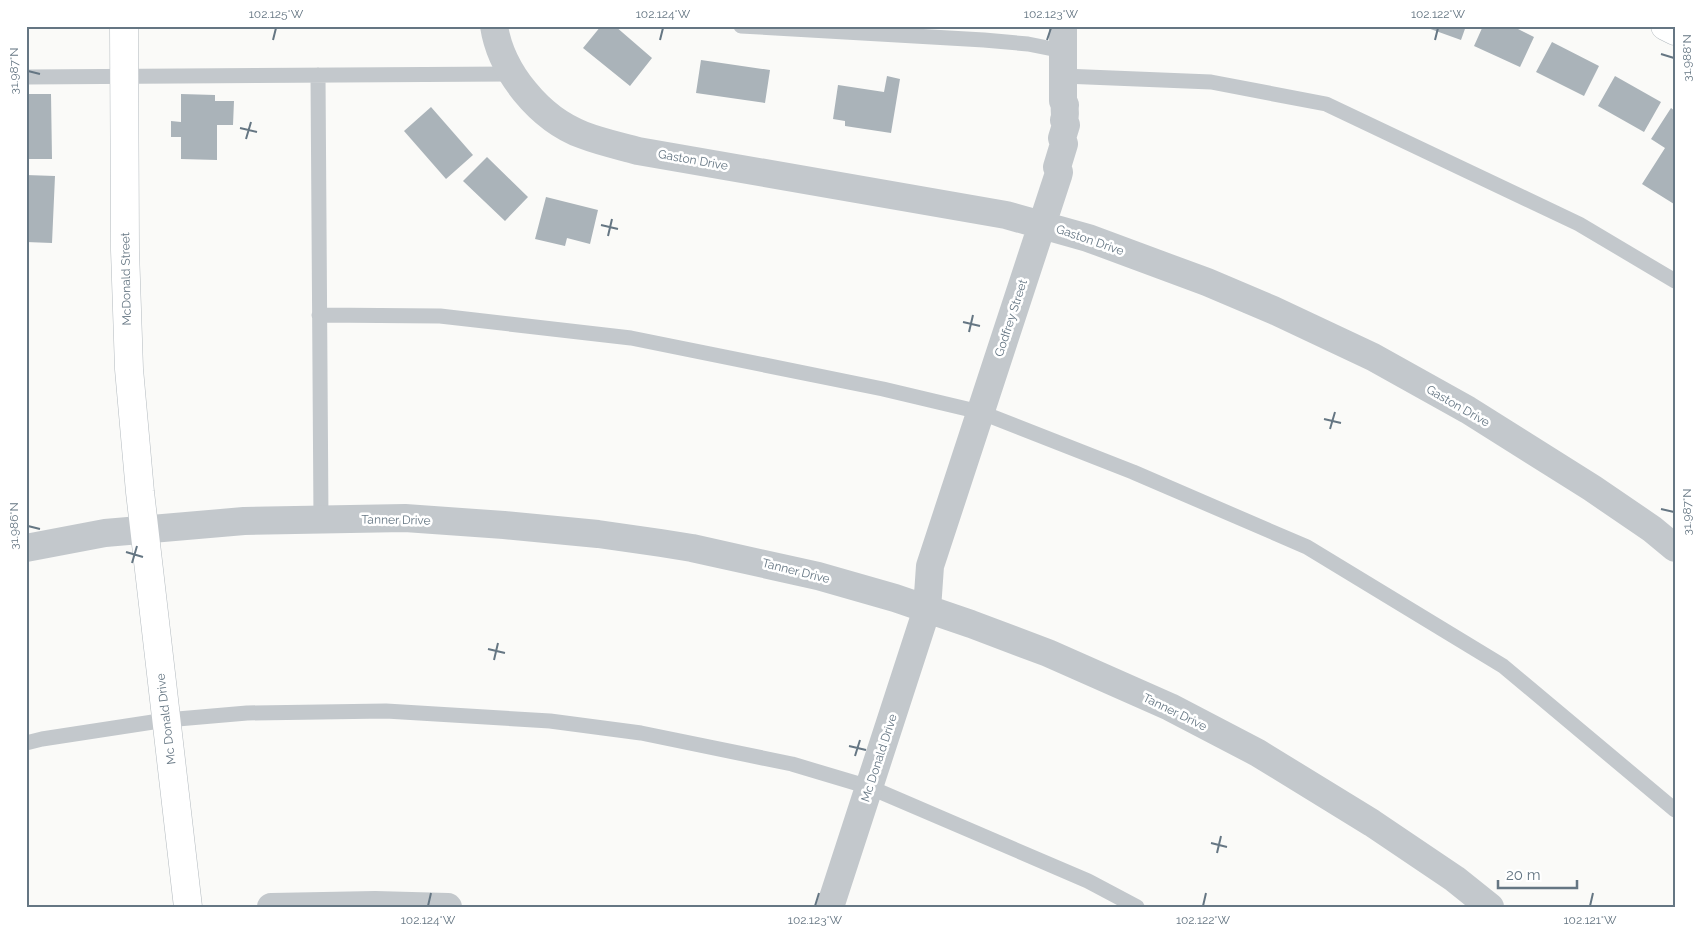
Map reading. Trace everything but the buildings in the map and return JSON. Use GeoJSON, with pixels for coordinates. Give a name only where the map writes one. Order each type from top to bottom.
{"type":"FeatureCollection","features":[{"type":"Feature","properties":{"kind":"street","name":"McDonald Street"},"geometry":{"type":"LineString","coordinates":[[124,26],[125,250],[128,359],[144,530]]}},
{"type":"Feature","properties":{"kind":"street","name":"Gaston Drive"},"geometry":{"type":"LineString","coordinates":[[494,26],[505,61],[524,91],[564,126],[582,135],[608,144],[648,152],[1006,215],[1088,238],[1207,282],[1273,310],[1373,358],[1468,410],[1584,482],[1652,529],[1675,548]]}},
{"type":"Feature","properties":{"kind":"street"},"geometry":{"type":"LineString","coordinates":[[1666,26],[1675,31]]}},
{"type":"Feature","properties":{"kind":"street","name":"Godfrey Street"},"geometry":{"type":"LineString","coordinates":[[927,609],[930,566],[1059,172],[1057,167],[1064,144],[1062,138],[1066,125],[1063,101],[1063,51]]}},
{"type":"Feature","properties":{"kind":"street","name":"Tanner Drive"},"geometry":{"type":"LineString","coordinates":[[26,548],[105,533],[244,521],[405,518],[598,534],[692,548],[818,576],[895,598],[1048,653],[1170,707],[1258,754],[1364,818],[1455,879],[1490,907]]}},
{"type":"Feature","properties":{"kind":"street","name":"Mc Donald Drive"},"geometry":{"type":"LineString","coordinates":[[144,530],[188,907]]}},
{"type":"Feature","properties":{"kind":"street","name":"Mc Donald Drive"},"geometry":{"type":"LineString","coordinates":[[830,907],[927,609]]}},
{"type":"Feature","properties":{"kind":"street"},"geometry":{"type":"LineString","coordinates":[[272,907],[375,905],[448,907]]}},
{"type":"Feature","properties":{"kind":"lane"},"geometry":{"type":"LineString","coordinates":[[742,26],[1028,44],[1326,104],[1579,224],[1675,281]]}},
{"type":"Feature","properties":{"kind":"lane"},"geometry":{"type":"LineString","coordinates":[[26,77],[512,74]]}},
{"type":"Feature","properties":{"kind":"lane"},"geometry":{"type":"LineString","coordinates":[[318,75],[321,519]]}},
{"type":"Feature","properties":{"kind":"lane"},"geometry":{"type":"LineString","coordinates":[[319,315],[440,316],[631,338],[883,389],[980,412],[1133,472],[1307,547],[1503,666],[1675,810]]}},
{"type":"Feature","properties":{"kind":"lane"},"geometry":{"type":"LineString","coordinates":[[26,743],[166,720],[247,713],[386,711],[550,721],[641,733],[782,762],[869,788],[1088,881],[1136,907]]}}]}
